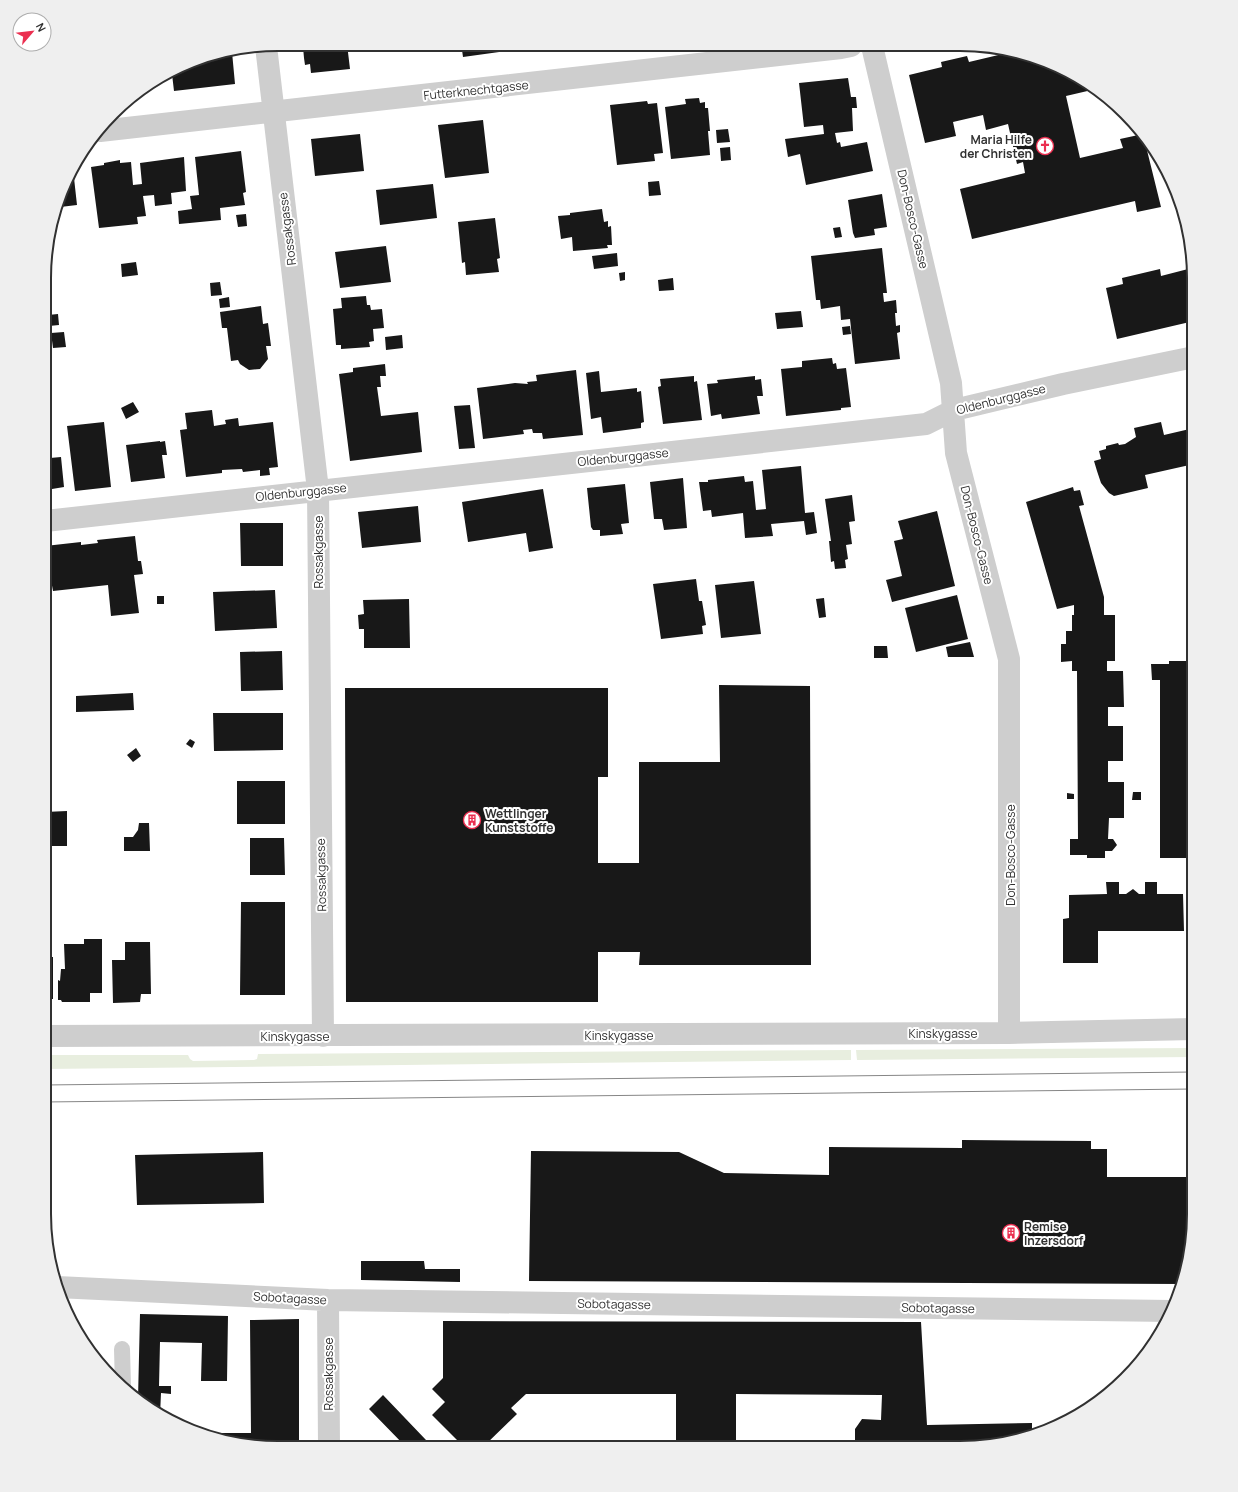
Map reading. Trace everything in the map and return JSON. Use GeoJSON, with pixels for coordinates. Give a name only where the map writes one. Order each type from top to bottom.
{"type":"FeatureCollection","features":[{"type":"Feature","properties":{"kind":"street","name":"Rossakgasse"},"geometry":{"type":"LineString","coordinates":[[267,51],[318,490],[323,1036]]}},
{"type":"Feature","properties":{"kind":"street","name":"Futterknechtgasse"},"geometry":{"type":"LineString","coordinates":[[104,132],[815,51]]}},
{"type":"Feature","properties":{"kind":"street","name":"Don-Bosco-Gasse"},"geometry":{"type":"LineString","coordinates":[[873,51],[951,383],[956,453],[1009,659],[1010,1033]]}},
{"type":"Feature","properties":{"kind":"street","name":"Oldenburggasse"},"geometry":{"type":"LineString","coordinates":[[51,520],[926,424],[954,410],[1063,384],[1187,358]]}},
{"type":"Feature","properties":{"kind":"street","name":"Kinskygasse"},"geometry":{"type":"LineString","coordinates":[[51,1036],[1010,1033],[1187,1029]]}},
{"type":"Feature","properties":{"kind":"street","name":"Sobotagasse"},"geometry":{"type":"LineString","coordinates":[[63,1287],[328,1300],[1165,1311]]}},
{"type":"Feature","properties":{"kind":"street","name":"Rossakgasse"},"geometry":{"type":"LineString","coordinates":[[328,1300],[329,1441]]}},
{"type":"Feature","properties":{"kind":"lane"},"geometry":{"type":"LineString","coordinates":[[122,1349],[123,1379]]}},
{"type":"Feature","properties":{"kind":"green space"},"geometry":{"type":"Polygon","coordinates":[[[1187,1048],[1187,1057],[857,1060],[856,1050],[1187,1048]]]}},
{"type":"Feature","properties":{"kind":"green space"},"geometry":{"type":"Polygon","coordinates":[[[851,1050],[851,1060],[51,1069],[51,1055],[188,1055],[193,1061],[254,1060],[257,1059],[258,1054],[851,1050]]]}},
{"type":"Feature","properties":{"kind":"building"},"geometry":{"type":"Polygon","coordinates":[[[303,51],[348,51],[350,69],[311,73],[310,64],[305,65],[303,51]]]}},
{"type":"Feature","properties":{"kind":"building"},"geometry":{"type":"Polygon","coordinates":[[[462,51],[506,51],[463,57],[462,51]]]}},
{"type":"Feature","properties":{"kind":"building"},"geometry":{"type":"Polygon","coordinates":[[[232,55],[235,84],[174,91],[172,77],[191,68],[232,55]]]}},
{"type":"Feature","properties":{"kind":"building","name":"Maria Hilfe der Christen"},"geometry":{"type":"Polygon","coordinates":[[[1004,55],[1047,68],[1088,91],[1066,96],[1080,158],[1123,148],[1120,139],[1137,135],[1147,149],[1161,207],[1137,212],[1135,201],[972,239],[960,189],[1025,173],[1023,162],[1017,164],[1008,124],[986,130],[983,115],[953,122],[956,136],[925,143],[909,75],[942,67],[941,62],[967,56],[969,62],[1004,55]]]}},
{"type":"Feature","properties":{"kind":"building"},"geometry":{"type":"Polygon","coordinates":[[[848,78],[851,97],[856,97],[857,108],[852,108],[853,131],[835,133],[837,143],[840,142],[841,147],[867,142],[873,171],[806,185],[800,154],[788,157],[785,139],[824,134],[823,125],[804,127],[799,83],[848,78]]]}},
{"type":"Feature","properties":{"kind":"building"},"geometry":{"type":"Polygon","coordinates":[[[699,98],[700,103],[705,102],[705,108],[708,108],[710,155],[671,159],[665,107],[686,104],[685,99],[699,98]]]}},
{"type":"Feature","properties":{"kind":"building"},"geometry":{"type":"Polygon","coordinates":[[[647,101],[648,104],[657,103],[663,153],[654,154],[655,161],[617,165],[610,105],[647,101]]]}},
{"type":"Feature","properties":{"kind":"building"},"geometry":{"type":"Polygon","coordinates":[[[483,120],[489,173],[445,178],[438,125],[483,120]]]}},
{"type":"Feature","properties":{"kind":"building"},"geometry":{"type":"Polygon","coordinates":[[[728,129],[730,142],[717,143],[716,130],[728,129]]]}},
{"type":"Feature","properties":{"kind":"building"},"geometry":{"type":"Polygon","coordinates":[[[360,134],[364,171],[315,176],[311,139],[360,134]]]}},
{"type":"Feature","properties":{"kind":"building"},"geometry":{"type":"Polygon","coordinates":[[[730,147],[731,160],[721,161],[720,148],[730,147]]]}},
{"type":"Feature","properties":{"kind":"building"},"geometry":{"type":"Polygon","coordinates":[[[241,151],[246,192],[243,193],[245,205],[220,208],[221,220],[179,224],[178,211],[192,209],[190,196],[199,195],[195,157],[241,151]]]}},
{"type":"Feature","properties":{"kind":"building"},"geometry":{"type":"Polygon","coordinates":[[[184,157],[186,191],[171,193],[172,204],[155,206],[154,195],[143,196],[146,216],[137,217],[138,224],[99,228],[91,167],[120,160],[120,163],[131,162],[133,185],[142,184],[140,163],[184,157]]]}},
{"type":"Feature","properties":{"kind":"building"},"geometry":{"type":"Polygon","coordinates":[[[74,178],[77,205],[63,207],[74,178]]]}},
{"type":"Feature","properties":{"kind":"building"},"geometry":{"type":"Polygon","coordinates":[[[659,181],[661,195],[649,196],[648,182],[659,181]]]}},
{"type":"Feature","properties":{"kind":"building"},"geometry":{"type":"Polygon","coordinates":[[[433,184],[437,218],[380,225],[376,190],[433,184]]]}},
{"type":"Feature","properties":{"kind":"building"},"geometry":{"type":"Polygon","coordinates":[[[882,194],[887,227],[874,229],[875,235],[855,238],[848,200],[882,194]]]}},
{"type":"Feature","properties":{"kind":"building"},"geometry":{"type":"Polygon","coordinates":[[[602,209],[604,222],[608,221],[608,227],[611,226],[612,245],[607,245],[608,248],[573,251],[572,237],[561,239],[558,216],[602,209]]]}},
{"type":"Feature","properties":{"kind":"building"},"geometry":{"type":"Polygon","coordinates":[[[246,214],[247,226],[238,227],[236,215],[246,214]]]}},
{"type":"Feature","properties":{"kind":"building"},"geometry":{"type":"Polygon","coordinates":[[[495,218],[500,258],[497,259],[499,272],[466,275],[465,262],[462,263],[458,222],[495,218]]]}},
{"type":"Feature","properties":{"kind":"building"},"geometry":{"type":"Polygon","coordinates":[[[840,227],[842,237],[835,238],[833,228],[840,227]]]}},
{"type":"Feature","properties":{"kind":"building"},"geometry":{"type":"Polygon","coordinates":[[[386,246],[391,282],[340,288],[335,252],[386,246]]]}},
{"type":"Feature","properties":{"kind":"building"},"geometry":{"type":"Polygon","coordinates":[[[882,248],[887,293],[883,293],[884,302],[896,300],[896,326],[900,325],[900,332],[897,333],[900,359],[855,364],[850,319],[841,320],[840,306],[821,309],[820,300],[816,300],[811,256],[882,248]]]}},
{"type":"Feature","properties":{"kind":"building"},"geometry":{"type":"Polygon","coordinates":[[[617,253],[618,266],[594,269],[592,256],[617,253]]]}},
{"type":"Feature","properties":{"kind":"building"},"geometry":{"type":"Polygon","coordinates":[[[136,262],[138,275],[122,277],[121,264],[136,262]]]}},
{"type":"Feature","properties":{"kind":"building"},"geometry":{"type":"Polygon","coordinates":[[[1160,269],[1161,276],[1187,269],[1187,323],[1117,339],[1106,288],[1123,284],[1122,278],[1160,269]]]}},
{"type":"Feature","properties":{"kind":"building"},"geometry":{"type":"Polygon","coordinates":[[[625,272],[625,280],[620,281],[619,273],[625,272]]]}},
{"type":"Feature","properties":{"kind":"building"},"geometry":{"type":"Polygon","coordinates":[[[673,278],[674,290],[659,291],[658,280],[673,278]]]}},
{"type":"Feature","properties":{"kind":"building"},"geometry":{"type":"Polygon","coordinates":[[[220,282],[222,295],[211,296],[210,283],[220,282]]]}},
{"type":"Feature","properties":{"kind":"building"},"geometry":{"type":"Polygon","coordinates":[[[366,296],[367,305],[370,305],[371,310],[382,309],[384,328],[373,329],[374,341],[369,342],[370,347],[341,349],[341,345],[336,345],[333,309],[342,308],[341,298],[366,296]]]}},
{"type":"Feature","properties":{"kind":"building"},"geometry":{"type":"Polygon","coordinates":[[[229,297],[230,307],[220,308],[219,299],[229,297]]]}},
{"type":"Feature","properties":{"kind":"building"},"geometry":{"type":"Polygon","coordinates":[[[261,306],[263,324],[268,323],[271,346],[266,346],[268,359],[260,369],[249,370],[240,364],[238,360],[231,361],[227,328],[222,328],[220,312],[261,306]]]}},
{"type":"Feature","properties":{"kind":"building"},"geometry":{"type":"Polygon","coordinates":[[[801,311],[803,327],[777,329],[775,313],[801,311]]]}},
{"type":"Feature","properties":{"kind":"building"},"geometry":{"type":"Polygon","coordinates":[[[58,314],[59,325],[51,326],[51,315],[58,314]]]}},
{"type":"Feature","properties":{"kind":"building"},"geometry":{"type":"Polygon","coordinates":[[[850,326],[851,334],[843,335],[842,327],[850,326]]]}},
{"type":"Feature","properties":{"kind":"building"},"geometry":{"type":"Polygon","coordinates":[[[64,332],[66,347],[53,348],[51,333],[64,332]]]}},
{"type":"Feature","properties":{"kind":"building"},"geometry":{"type":"Polygon","coordinates":[[[402,335],[403,348],[386,350],[385,337],[402,335]]]}},
{"type":"Feature","properties":{"kind":"building"},"geometry":{"type":"Polygon","coordinates":[[[832,358],[833,364],[836,363],[837,369],[846,368],[851,407],[841,408],[841,410],[786,416],[781,369],[802,367],[802,361],[832,358]]]}},
{"type":"Feature","properties":{"kind":"building"},"geometry":{"type":"Polygon","coordinates":[[[385,364],[386,376],[380,376],[381,387],[377,387],[381,416],[418,412],[422,452],[350,461],[339,374],[353,372],[353,368],[385,364]]]}},
{"type":"Feature","properties":{"kind":"building"},"geometry":{"type":"Polygon","coordinates":[[[576,370],[583,435],[543,439],[542,433],[533,433],[532,429],[523,430],[524,434],[483,439],[477,388],[515,383],[528,384],[527,382],[537,381],[536,375],[576,370]]]}},
{"type":"Feature","properties":{"kind":"building"},"geometry":{"type":"Polygon","coordinates":[[[599,371],[601,392],[637,388],[637,392],[641,391],[644,422],[641,423],[641,428],[603,433],[601,417],[591,419],[586,373],[599,371]]]}},
{"type":"Feature","properties":{"kind":"building"},"geometry":{"type":"Polygon","coordinates":[[[694,376],[694,382],[697,381],[702,420],[663,424],[658,387],[661,386],[660,379],[694,376]]]}},
{"type":"Feature","properties":{"kind":"building"},"geometry":{"type":"Polygon","coordinates":[[[755,376],[755,380],[761,379],[763,396],[757,396],[760,414],[722,419],[721,414],[711,416],[707,384],[718,383],[717,380],[755,376]]]}},
{"type":"Feature","properties":{"kind":"building"},"geometry":{"type":"Polygon","coordinates":[[[133,402],[139,412],[126,419],[121,408],[133,402]]]}},
{"type":"Feature","properties":{"kind":"building"},"geometry":{"type":"Polygon","coordinates":[[[470,405],[475,448],[459,449],[454,406],[470,405]]]}},
{"type":"Feature","properties":{"kind":"building"},"geometry":{"type":"Polygon","coordinates":[[[212,410],[214,426],[226,424],[225,420],[238,418],[239,426],[273,422],[278,467],[269,468],[270,475],[260,476],[260,470],[243,472],[242,469],[222,470],[222,473],[186,477],[180,430],[187,429],[185,413],[212,410]]]}},
{"type":"Feature","properties":{"kind":"building"},"geometry":{"type":"Polygon","coordinates":[[[104,422],[111,487],[75,491],[67,426],[104,422]]]}},
{"type":"Feature","properties":{"kind":"building"},"geometry":{"type":"Polygon","coordinates":[[[1161,422],[1164,435],[1187,430],[1187,466],[1145,475],[1148,488],[1114,496],[1109,493],[1101,483],[1094,461],[1101,459],[1099,451],[1106,449],[1106,446],[1118,443],[1119,445],[1125,444],[1136,437],[1134,428],[1161,422]]]}},
{"type":"Feature","properties":{"kind":"building"},"geometry":{"type":"Polygon","coordinates":[[[165,441],[167,455],[162,455],[165,478],[131,482],[126,445],[165,441]]]}},
{"type":"Feature","properties":{"kind":"building"},"geometry":{"type":"Polygon","coordinates":[[[61,457],[64,487],[51,489],[51,458],[61,457]]]}},
{"type":"Feature","properties":{"kind":"building"},"geometry":{"type":"Polygon","coordinates":[[[801,466],[805,513],[814,512],[817,533],[806,535],[804,521],[771,524],[773,536],[745,538],[743,513],[712,517],[711,510],[703,511],[699,482],[744,476],[745,482],[753,481],[756,510],[766,509],[762,470],[801,466]]]}},
{"type":"Feature","properties":{"kind":"building"},"geometry":{"type":"Polygon","coordinates":[[[683,478],[687,528],[664,530],[662,519],[654,519],[650,482],[683,478]]]}},
{"type":"Feature","properties":{"kind":"building"},"geometry":{"type":"Polygon","coordinates":[[[625,484],[629,523],[621,524],[623,534],[600,536],[600,530],[593,530],[591,527],[587,488],[625,484]]]}},
{"type":"Feature","properties":{"kind":"building"},"geometry":{"type":"Polygon","coordinates":[[[1073,487],[1074,491],[1080,490],[1084,505],[1079,506],[1104,597],[1104,615],[1115,615],[1115,661],[1107,661],[1107,671],[1123,671],[1124,707],[1108,707],[1108,726],[1123,726],[1123,761],[1108,761],[1108,782],[1124,782],[1124,818],[1109,818],[1108,839],[1113,839],[1117,845],[1112,851],[1105,851],[1105,858],[1087,858],[1087,855],[1070,855],[1070,839],[1078,839],[1077,671],[1072,671],[1072,661],[1061,662],[1061,644],[1066,644],[1066,631],[1072,631],[1072,615],[1074,615],[1074,605],[1057,609],[1026,502],[1073,487]]]}},
{"type":"Feature","properties":{"kind":"building"},"geometry":{"type":"Polygon","coordinates":[[[543,489],[553,548],[529,552],[526,533],[468,542],[462,502],[543,489]]]}},
{"type":"Feature","properties":{"kind":"building"},"geometry":{"type":"Polygon","coordinates":[[[852,495],[855,521],[849,522],[852,544],[846,545],[848,559],[845,560],[846,568],[835,569],[834,561],[831,562],[829,541],[831,541],[825,499],[852,495]]]}},
{"type":"Feature","properties":{"kind":"building"},"geometry":{"type":"Polygon","coordinates":[[[418,506],[421,542],[362,548],[358,512],[418,506]]]}},
{"type":"Feature","properties":{"kind":"building"},"geometry":{"type":"Polygon","coordinates":[[[937,511],[955,586],[892,602],[886,580],[902,576],[894,541],[903,539],[898,521],[937,511]]]}},
{"type":"Feature","properties":{"kind":"building"},"geometry":{"type":"Polygon","coordinates":[[[240,523],[283,523],[283,566],[241,566],[240,523]]]}},
{"type":"Feature","properties":{"kind":"building"},"geometry":{"type":"Polygon","coordinates":[[[135,536],[138,561],[141,561],[143,574],[134,575],[139,613],[111,616],[108,585],[53,591],[51,580],[51,545],[81,542],[81,545],[98,543],[97,540],[135,536]]]}},
{"type":"Feature","properties":{"kind":"building"},"geometry":{"type":"Polygon","coordinates":[[[696,579],[699,601],[702,601],[706,625],[702,626],[703,634],[661,639],[653,584],[696,579]]]}},
{"type":"Feature","properties":{"kind":"building"},"geometry":{"type":"Polygon","coordinates":[[[754,581],[761,634],[721,638],[715,585],[754,581]]]}},
{"type":"Feature","properties":{"kind":"building"},"geometry":{"type":"Polygon","coordinates":[[[275,590],[277,628],[215,631],[213,592],[275,590]]]}},
{"type":"Feature","properties":{"kind":"building"},"geometry":{"type":"Polygon","coordinates":[[[957,595],[968,639],[916,652],[905,608],[957,595]]]}},
{"type":"Feature","properties":{"kind":"building"},"geometry":{"type":"Polygon","coordinates":[[[157,596],[164,596],[164,604],[157,604],[157,596]]]}},
{"type":"Feature","properties":{"kind":"building"},"geometry":{"type":"Polygon","coordinates":[[[824,598],[826,617],[819,618],[816,599],[824,598]]]}},
{"type":"Feature","properties":{"kind":"building"},"geometry":{"type":"Polygon","coordinates":[[[409,599],[410,648],[364,648],[364,629],[359,629],[358,615],[364,614],[363,600],[409,599]]]}},
{"type":"Feature","properties":{"kind":"building"},"geometry":{"type":"Polygon","coordinates":[[[970,642],[974,657],[948,657],[946,647],[970,642]]]}},
{"type":"Feature","properties":{"kind":"building"},"geometry":{"type":"Polygon","coordinates":[[[874,646],[887,646],[888,658],[874,658],[874,646]]]}},
{"type":"Feature","properties":{"kind":"building"},"geometry":{"type":"Polygon","coordinates":[[[282,651],[283,690],[241,691],[240,652],[282,651]]]}},
{"type":"Feature","properties":{"kind":"building"},"geometry":{"type":"Polygon","coordinates":[[[1169,661],[1187,661],[1187,858],[1160,858],[1160,680],[1152,680],[1151,664],[1169,664],[1169,661]]]}},
{"type":"Feature","properties":{"kind":"building","name":"Wettlinger Kunststoffe"},"geometry":{"type":"Polygon","coordinates":[[[719,685],[810,686],[811,965],[639,965],[640,952],[598,952],[598,1002],[346,1002],[345,688],[608,688],[608,777],[598,777],[598,863],[639,863],[639,762],[720,762],[719,685]]]}},
{"type":"Feature","properties":{"kind":"building"},"geometry":{"type":"Polygon","coordinates":[[[133,693],[134,710],[76,712],[76,696],[133,693]]]}},
{"type":"Feature","properties":{"kind":"building"},"geometry":{"type":"Polygon","coordinates":[[[213,713],[283,713],[283,750],[214,751],[213,713]]]}},
{"type":"Feature","properties":{"kind":"building"},"geometry":{"type":"Polygon","coordinates":[[[190,739],[195,742],[192,748],[186,744],[190,739]]]}},
{"type":"Feature","properties":{"kind":"building"},"geometry":{"type":"Polygon","coordinates":[[[136,748],[141,756],[133,762],[127,755],[136,748]]]}},
{"type":"Feature","properties":{"kind":"building"},"geometry":{"type":"Polygon","coordinates":[[[237,781],[285,781],[285,824],[237,824],[237,781]]]}},
{"type":"Feature","properties":{"kind":"building"},"geometry":{"type":"Polygon","coordinates":[[[1133,792],[1141,792],[1141,800],[1132,800],[1133,792]]]}},
{"type":"Feature","properties":{"kind":"building"},"geometry":{"type":"Polygon","coordinates":[[[1067,793],[1074,794],[1074,799],[1067,799],[1067,793]]]}},
{"type":"Feature","properties":{"kind":"building"},"geometry":{"type":"Polygon","coordinates":[[[67,811],[67,846],[51,846],[51,812],[67,811]]]}},
{"type":"Feature","properties":{"kind":"building"},"geometry":{"type":"Polygon","coordinates":[[[139,823],[149,823],[150,851],[124,851],[124,837],[133,837],[138,830],[139,823]]]}},
{"type":"Feature","properties":{"kind":"building"},"geometry":{"type":"Polygon","coordinates":[[[250,838],[284,838],[285,875],[250,875],[250,838]]]}},
{"type":"Feature","properties":{"kind":"building"},"geometry":{"type":"Polygon","coordinates":[[[1106,882],[1119,882],[1119,894],[1126,894],[1133,889],[1139,894],[1145,894],[1145,882],[1157,882],[1157,894],[1183,894],[1184,931],[1098,931],[1098,963],[1063,963],[1063,919],[1069,918],[1069,895],[1107,894],[1106,882]]]}},
{"type":"Feature","properties":{"kind":"building"},"geometry":{"type":"Polygon","coordinates":[[[241,902],[285,902],[285,995],[240,995],[241,902]]]}},
{"type":"Feature","properties":{"kind":"building"},"geometry":{"type":"Polygon","coordinates":[[[84,939],[102,939],[102,993],[90,993],[90,1002],[62,1002],[61,1000],[58,1000],[58,980],[60,981],[61,969],[65,969],[64,944],[84,944],[84,939]]]}},
{"type":"Feature","properties":{"kind":"building"},"geometry":{"type":"Polygon","coordinates":[[[125,942],[150,942],[151,994],[141,994],[140,1002],[113,1003],[112,960],[125,960],[125,942]]]}},
{"type":"Feature","properties":{"kind":"building"},"geometry":{"type":"Polygon","coordinates":[[[51,957],[53,957],[53,999],[51,999],[51,957]]]}},
{"type":"Feature","properties":{"kind":"building"},"geometry":{"type":"Polygon","coordinates":[[[962,1140],[1091,1141],[1091,1149],[1107,1149],[1107,1177],[1187,1177],[1187,1229],[1183,1258],[1176,1284],[529,1281],[531,1151],[679,1152],[724,1173],[829,1175],[829,1147],[962,1148],[962,1140]]]}},
{"type":"Feature","properties":{"kind":"building"},"geometry":{"type":"Polygon","coordinates":[[[263,1152],[264,1203],[137,1205],[135,1155],[263,1152]]]}},
{"type":"Feature","properties":{"kind":"building"},"geometry":{"type":"Polygon","coordinates":[[[361,1261],[424,1261],[425,1269],[460,1269],[460,1282],[361,1280],[361,1261]]]}},
{"type":"Feature","properties":{"kind":"building"},"geometry":{"type":"Polygon","coordinates":[[[140,1314],[228,1316],[227,1381],[201,1381],[202,1343],[160,1342],[159,1386],[171,1386],[171,1394],[161,1393],[160,1408],[138,1393],[140,1314]]]}},
{"type":"Feature","properties":{"kind":"building"},"geometry":{"type":"Polygon","coordinates":[[[299,1319],[299,1441],[263,1441],[234,1437],[219,1433],[251,1433],[250,1320],[299,1319]]]}},
{"type":"Feature","properties":{"kind":"building"},"geometry":{"type":"Polygon","coordinates":[[[443,1321],[921,1322],[927,1425],[1032,1423],[1032,1429],[1004,1437],[975,1441],[855,1441],[855,1429],[862,1419],[881,1420],[882,1395],[736,1394],[736,1441],[676,1441],[676,1394],[526,1394],[511,1408],[517,1414],[489,1441],[458,1441],[432,1415],[445,1402],[432,1389],[443,1378],[443,1321]]]}},
{"type":"Feature","properties":{"kind":"building"},"geometry":{"type":"Polygon","coordinates":[[[383,1395],[426,1440],[400,1441],[369,1409],[383,1395]]]}},
{"type":"Feature","properties":{"kind":"tram line"},"geometry":{"type":"LineString","coordinates":[[51,1085],[1187,1072]]}},
{"type":"Feature","properties":{"kind":"tram line"},"geometry":{"type":"LineString","coordinates":[[51,1102],[1187,1089]]}},
{"type":"Feature","properties":{"kind":"place","name":"Maria Hilfe der Christen"},"geometry":{"type":"Point","coordinates":[1045,146]}},
{"type":"Feature","properties":{"kind":"place","name":"Wettlinger Kunststoffe"},"geometry":{"type":"Point","coordinates":[472,820]}},
{"type":"Feature","properties":{"kind":"place","name":"Remise Inzersdorf"},"geometry":{"type":"Point","coordinates":[1011,1233]}}]}
